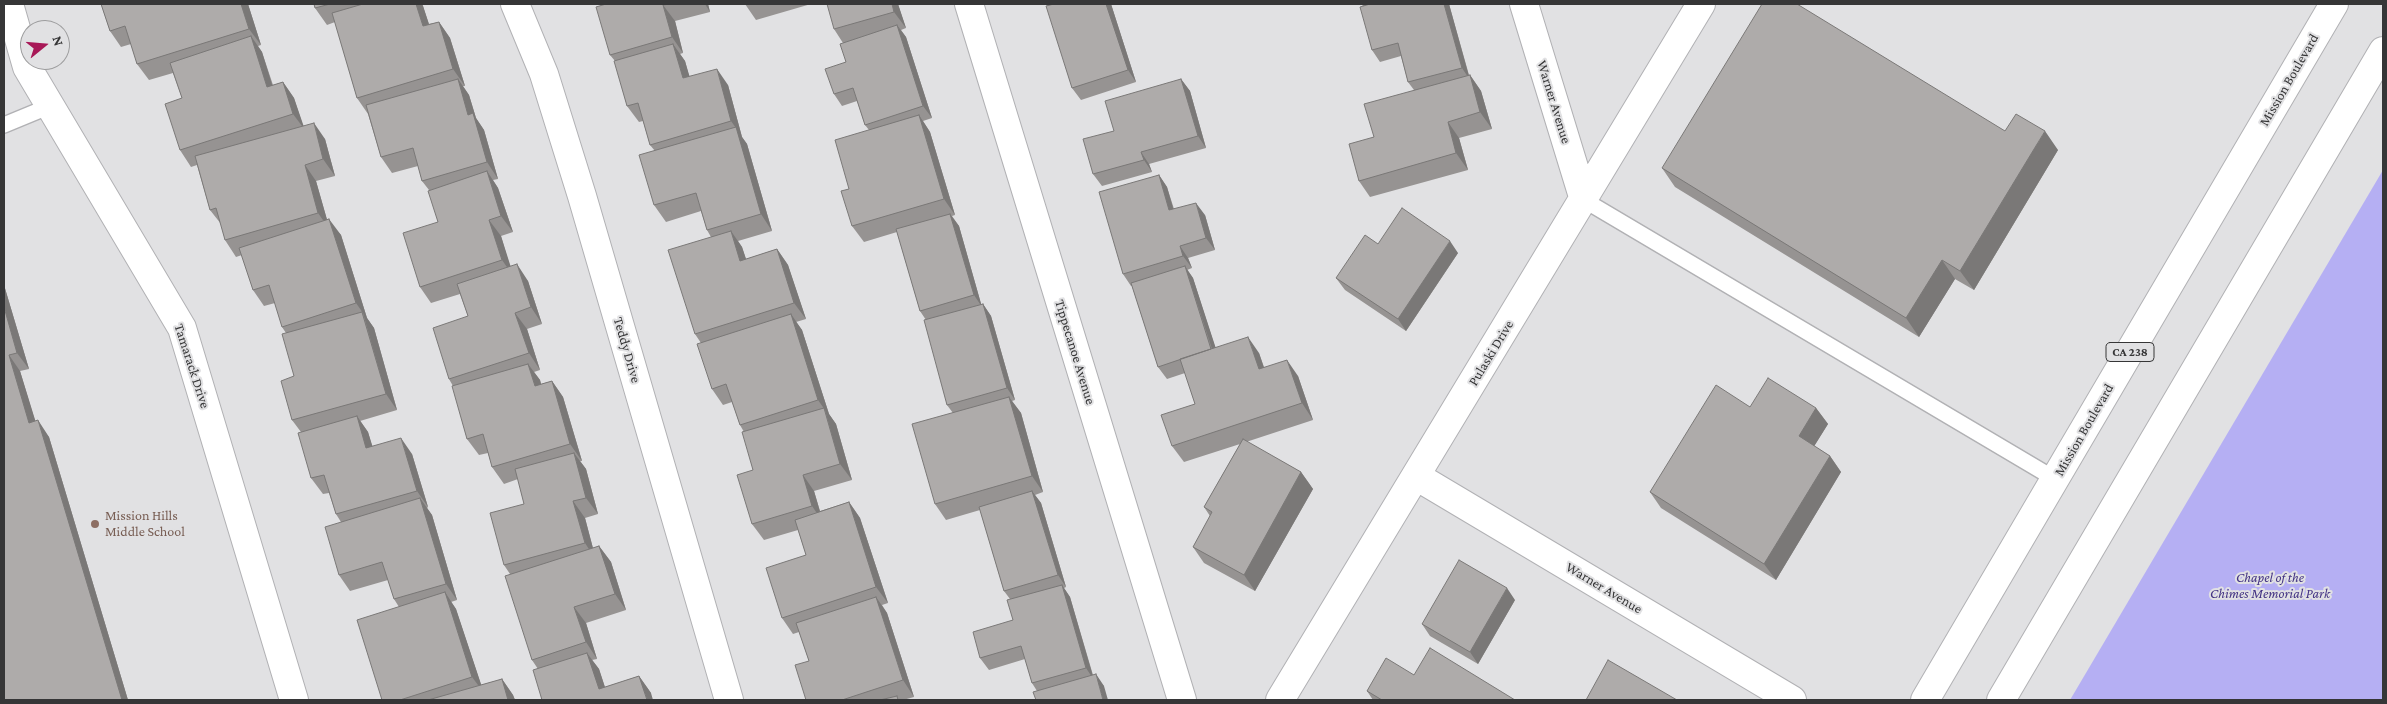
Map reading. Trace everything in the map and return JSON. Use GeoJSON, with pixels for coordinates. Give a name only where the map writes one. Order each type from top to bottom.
{"type":"FeatureCollection","features":[{"type":"Feature","properties":{"kind":"street","name":"Tamarack Drive"},"geometry":{"type":"LineString","coordinates":[[8,4],[27,67],[182,328],[294,700]]}},
{"type":"Feature","properties":{"kind":"street","name":"Teddy Drive"},"geometry":{"type":"LineString","coordinates":[[516,4],[544,74],[582,196],[729,700]]}},
{"type":"Feature","properties":{"kind":"street","name":"Tippecanoe Avenue"},"geometry":{"type":"LineString","coordinates":[[969,4],[1182,700]]}},
{"type":"Feature","properties":{"kind":"street","name":"Warner Avenue"},"geometry":{"type":"LineString","coordinates":[[1524,4],[1584,200]]}},
{"type":"Feature","properties":{"kind":"street","name":"Pulaski Drive"},"geometry":{"type":"LineString","coordinates":[[1280,700],[1701,4]]}},
{"type":"Feature","properties":{"kind":"street","name":"Mission Boulevard"},"geometry":{"type":"LineString","coordinates":[[1925,700],[2334,4]]}},
{"type":"Feature","properties":{"kind":"street"},"geometry":{"type":"LineString","coordinates":[[2002,700],[2383,51]]}},
{"type":"Feature","properties":{"kind":"street","name":"Warner Avenue"},"geometry":{"type":"LineString","coordinates":[[1416,476],[1792,700]]}},
{"type":"Feature","properties":{"kind":"lane"},"geometry":{"type":"LineString","coordinates":[[4,125],[50,106]]}},
{"type":"Feature","properties":{"kind":"lane"},"geometry":{"type":"LineString","coordinates":[[1584,200],[2055,479]]}},
{"type":"Feature","properties":{"kind":"green space","name":"Chapel of the Chimes Memorial Park"},"geometry":{"type":"Polygon","coordinates":[[[2383,170],[2383,700],[2070,700],[2383,170]]]}},
{"type":"Feature","properties":{"kind":"building"},"geometry":{"type":"Polygon","coordinates":[[[101,4],[241,4],[249,29],[137,64],[125,26],[110,31],[101,4]]]}},
{"type":"Feature","properties":{"kind":"building"},"geometry":{"type":"Polygon","coordinates":[[[314,4],[330,4],[315,8],[314,4]]]}},
{"type":"Feature","properties":{"kind":"building"},"geometry":{"type":"Polygon","coordinates":[[[363,4],[416,4],[423,26],[439,22],[453,69],[357,98],[332,13],[363,4]]]}},
{"type":"Feature","properties":{"kind":"building"},"geometry":{"type":"Polygon","coordinates":[[[606,4],[669,4],[663,5],[672,37],[610,55],[596,7],[606,4]]]}},
{"type":"Feature","properties":{"kind":"building"},"geometry":{"type":"Polygon","coordinates":[[[827,4],[892,4],[894,12],[834,29],[827,4]]]}},
{"type":"Feature","properties":{"kind":"building"},"geometry":{"type":"Polygon","coordinates":[[[1054,4],[1106,4],[1128,70],[1072,88],[1046,6],[1054,4]]]}},
{"type":"Feature","properties":{"kind":"building"},"geometry":{"type":"Polygon","coordinates":[[[1370,4],[1444,4],[1462,68],[1408,82],[1398,43],[1372,50],[1360,7],[1370,4]]]}},
{"type":"Feature","properties":{"kind":"building"},"geometry":{"type":"Polygon","coordinates":[[[1762,4],[1797,4],[2005,131],[2016,114],[2045,131],[1960,271],[1942,260],[1906,318],[1662,168],[1762,4]]]}},
{"type":"Feature","properties":{"kind":"building"},"geometry":{"type":"Polygon","coordinates":[[[897,25],[923,106],[865,125],[853,88],[834,94],[825,69],[846,62],[840,44],[897,25]]]}},
{"type":"Feature","properties":{"kind":"building"},"geometry":{"type":"Polygon","coordinates":[[[251,36],[267,87],[283,82],[293,114],[180,150],[165,104],[182,98],[170,63],[251,36]]]}},
{"type":"Feature","properties":{"kind":"building"},"geometry":{"type":"Polygon","coordinates":[[[673,44],[683,78],[717,69],[731,121],[650,145],[638,103],[627,106],[614,61],[673,44]]]}},
{"type":"Feature","properties":{"kind":"building"},"geometry":{"type":"Polygon","coordinates":[[[1470,75],[1480,112],[1448,122],[1456,153],[1359,181],[1349,144],[1374,137],[1364,104],[1470,75]]]}},
{"type":"Feature","properties":{"kind":"building"},"geometry":{"type":"Polygon","coordinates":[[[458,79],[468,115],[473,113],[487,162],[422,181],[413,148],[381,157],[366,105],[458,79]]]}},
{"type":"Feature","properties":{"kind":"building"},"geometry":{"type":"Polygon","coordinates":[[[1181,79],[1198,136],[1141,152],[1144,160],[1093,174],[1083,139],[1114,131],[1105,101],[1181,79]]]}},
{"type":"Feature","properties":{"kind":"building"},"geometry":{"type":"Polygon","coordinates":[[[919,115],[944,199],[852,226],[841,191],[849,189],[835,140],[919,115]]]}},
{"type":"Feature","properties":{"kind":"building"},"geometry":{"type":"Polygon","coordinates":[[[314,123],[323,159],[305,165],[318,213],[225,240],[216,208],[210,210],[195,156],[314,123]]]}},
{"type":"Feature","properties":{"kind":"building"},"geometry":{"type":"Polygon","coordinates":[[[736,127],[761,214],[707,230],[696,193],[654,205],[639,155],[736,127]]]}},
{"type":"Feature","properties":{"kind":"building"},"geometry":{"type":"Polygon","coordinates":[[[487,171],[501,216],[489,220],[502,260],[420,287],[403,233],[438,222],[428,191],[487,171]]]}},
{"type":"Feature","properties":{"kind":"building"},"geometry":{"type":"Polygon","coordinates":[[[1159,175],[1169,210],[1196,203],[1206,238],[1180,246],[1183,256],[1123,274],[1099,192],[1159,175]]]}},
{"type":"Feature","properties":{"kind":"building"},"geometry":{"type":"Polygon","coordinates":[[[1402,208],[1450,241],[1398,319],[1336,278],[1365,235],[1378,244],[1402,208]]]}},
{"type":"Feature","properties":{"kind":"building"},"geometry":{"type":"Polygon","coordinates":[[[950,214],[974,295],[920,311],[896,229],[950,214]]]}},
{"type":"Feature","properties":{"kind":"building"},"geometry":{"type":"Polygon","coordinates":[[[329,219],[356,303],[282,327],[269,285],[253,290],[239,248],[329,219]]]}},
{"type":"Feature","properties":{"kind":"building"},"geometry":{"type":"Polygon","coordinates":[[[731,231],[740,261],[777,249],[794,303],[695,334],[668,250],[731,231]]]}},
{"type":"Feature","properties":{"kind":"building"},"geometry":{"type":"Polygon","coordinates":[[[517,264],[531,307],[515,313],[529,353],[449,379],[433,328],[468,316],[457,284],[517,264]]]}},
{"type":"Feature","properties":{"kind":"building"},"geometry":{"type":"Polygon","coordinates":[[[1185,266],[1211,349],[1158,367],[1131,283],[1185,266]]]}},
{"type":"Feature","properties":{"kind":"building"},"geometry":{"type":"Polygon","coordinates":[[[983,304],[1007,388],[947,405],[924,320],[983,304]]]}},
{"type":"Feature","properties":{"kind":"building"},"geometry":{"type":"Polygon","coordinates":[[[4,307],[17,353],[9,355],[29,423],[38,420],[122,700],[4,700],[4,307]]]}},
{"type":"Feature","properties":{"kind":"building"},"geometry":{"type":"Polygon","coordinates":[[[362,312],[386,394],[292,420],[281,381],[294,376],[282,334],[362,312]]]}},
{"type":"Feature","properties":{"kind":"building"},"geometry":{"type":"Polygon","coordinates":[[[791,314],[818,400],[740,425],[726,384],[712,389],[697,344],[791,314]]]}},
{"type":"Feature","properties":{"kind":"building"},"geometry":{"type":"Polygon","coordinates":[[[1248,337],[1259,369],[1287,360],[1302,403],[1172,446],[1161,415],[1195,404],[1180,359],[1248,337]]]}},
{"type":"Feature","properties":{"kind":"building"},"geometry":{"type":"Polygon","coordinates":[[[528,364],[535,386],[552,381],[570,444],[492,467],[483,434],[467,439],[452,386],[528,364]]]}},
{"type":"Feature","properties":{"kind":"building"},"geometry":{"type":"Polygon","coordinates":[[[1768,378],[1816,408],[1799,436],[1830,456],[1764,564],[1650,492],[1716,385],[1750,407],[1768,378]]]}},
{"type":"Feature","properties":{"kind":"building"},"geometry":{"type":"Polygon","coordinates":[[[1009,397],[1032,476],[935,504],[912,424],[1009,397]]]}},
{"type":"Feature","properties":{"kind":"building"},"geometry":{"type":"Polygon","coordinates":[[[824,408],[840,464],[803,475],[812,506],[752,524],[737,475],[753,470],[742,432],[824,408]]]}},
{"type":"Feature","properties":{"kind":"building"},"geometry":{"type":"Polygon","coordinates":[[[357,416],[366,448],[401,438],[417,491],[336,514],[324,475],[311,478],[298,433],[357,416]]]}},
{"type":"Feature","properties":{"kind":"building"},"geometry":{"type":"Polygon","coordinates":[[[1243,439],[1301,472],[1244,575],[1193,547],[1212,512],[1204,507],[1243,439]]]}},
{"type":"Feature","properties":{"kind":"building"},"geometry":{"type":"Polygon","coordinates":[[[574,453],[586,498],[573,501],[585,543],[504,565],[490,513],[524,504],[515,469],[574,453]]]}},
{"type":"Feature","properties":{"kind":"building"},"geometry":{"type":"Polygon","coordinates":[[[1032,491],[1058,575],[1004,591],[979,507],[1032,491]]]}},
{"type":"Feature","properties":{"kind":"building"},"geometry":{"type":"Polygon","coordinates":[[[420,498],[446,584],[394,599],[382,562],[339,575],[325,527],[420,498]]]}},
{"type":"Feature","properties":{"kind":"building"},"geometry":{"type":"Polygon","coordinates":[[[849,502],[876,587],[782,618],[766,568],[806,555],[795,520],[849,502]]]}},
{"type":"Feature","properties":{"kind":"building"},"geometry":{"type":"Polygon","coordinates":[[[599,546],[615,594],[574,607],[586,642],[532,660],[505,576],[599,546]]]}},
{"type":"Feature","properties":{"kind":"building"},"geometry":{"type":"Polygon","coordinates":[[[1459,560],[1507,588],[1470,652],[1422,624],[1459,560]]]}},
{"type":"Feature","properties":{"kind":"building"},"geometry":{"type":"Polygon","coordinates":[[[1062,585],[1086,668],[1032,683],[1021,646],[980,658],[973,632],[1013,620],[1007,600],[1062,585]]]}},
{"type":"Feature","properties":{"kind":"building"},"geometry":{"type":"Polygon","coordinates":[[[445,592],[472,677],[400,700],[382,700],[357,620],[445,592]]]}},
{"type":"Feature","properties":{"kind":"building"},"geometry":{"type":"Polygon","coordinates":[[[876,597],[903,680],[842,700],[806,700],[795,665],[809,661],[796,623],[876,597]]]}},
{"type":"Feature","properties":{"kind":"building"},"geometry":{"type":"Polygon","coordinates":[[[1430,648],[1515,700],[1382,700],[1367,691],[1386,658],[1414,675],[1430,648]]]}},
{"type":"Feature","properties":{"kind":"building"},"geometry":{"type":"Polygon","coordinates":[[[587,653],[599,689],[639,676],[647,700],[542,700],[533,670],[587,653]]]}},
{"type":"Feature","properties":{"kind":"building"},"geometry":{"type":"Polygon","coordinates":[[[1608,660],[1677,700],[1586,700],[1608,660]]]}},
{"type":"Feature","properties":{"kind":"building"},"geometry":{"type":"Polygon","coordinates":[[[1096,674],[1103,700],[1036,700],[1033,692],[1096,674]]]}},
{"type":"Feature","properties":{"kind":"building"},"geometry":{"type":"Polygon","coordinates":[[[502,679],[508,700],[428,700],[502,679]]]}},
{"type":"Feature","properties":{"kind":"building"},"geometry":{"type":"Polygon","coordinates":[[[897,696],[898,700],[880,700],[897,696]]]}},
{"type":"Feature","properties":{"kind":"place","name":"Mission Hills Middle School"},"geometry":{"type":"Point","coordinates":[95,524]}}]}
